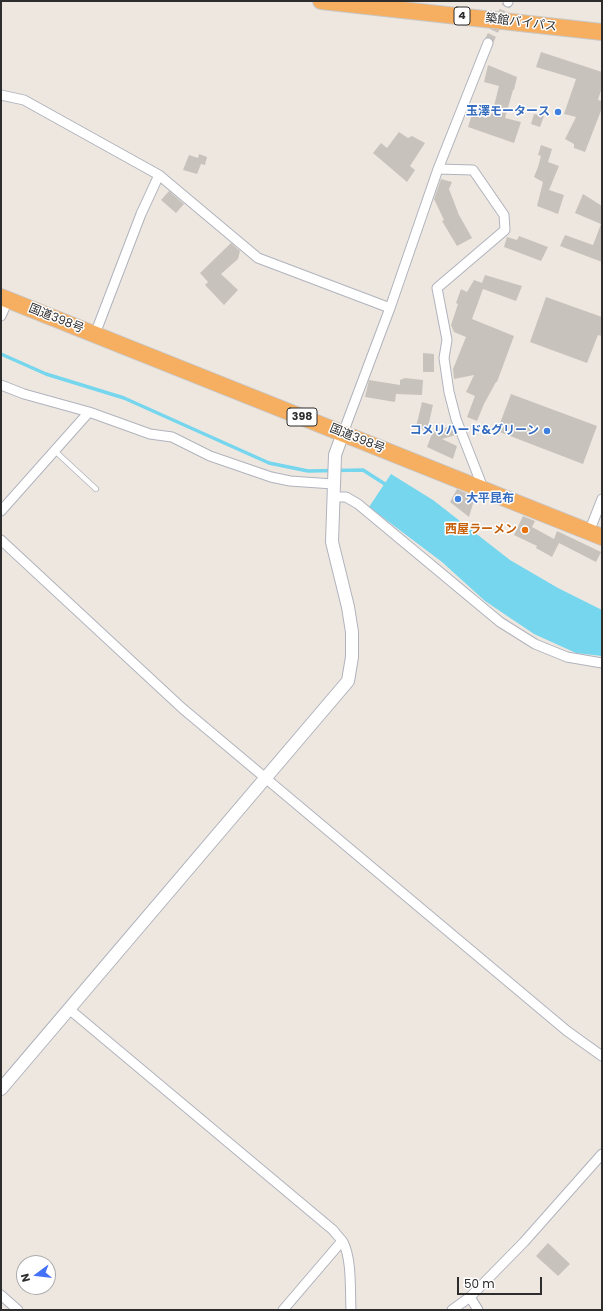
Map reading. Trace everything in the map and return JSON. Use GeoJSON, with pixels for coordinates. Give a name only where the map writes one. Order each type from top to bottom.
{"type":"FeatureCollection","features":[{"type":"Feature","properties":{"kind":"highway","name":"築館バイパス"},"geometry":{"type":"LineString","coordinates":[[322,1],[602,32]]}},
{"type":"Feature","properties":{"kind":"highway","name":"国道398号"},"geometry":{"type":"LineString","coordinates":[[4,298],[483,488],[596,535]]}},
{"type":"Feature","properties":{"kind":"street"},"geometry":{"type":"LineString","coordinates":[[1,1089],[348,681],[352,657],[352,632],[348,607],[332,542],[335,455],[390,308],[438,169],[488,44]]}},
{"type":"Feature","properties":{"kind":"street"},"geometry":{"type":"LineString","coordinates":[[1,95],[24,100],[159,175],[258,258],[390,308]]}},
{"type":"Feature","properties":{"kind":"street"},"geometry":{"type":"LineString","coordinates":[[438,169],[473,170],[504,215],[505,230],[437,288],[447,340],[444,358],[456,419],[483,488]]}},
{"type":"Feature","properties":{"kind":"street"},"geometry":{"type":"LineString","coordinates":[[95,334],[141,214],[159,175]]}},
{"type":"Feature","properties":{"kind":"street"},"geometry":{"type":"LineString","coordinates":[[1,316],[4,298]]}},
{"type":"Feature","properties":{"kind":"street"},"geometry":{"type":"LineString","coordinates":[[1,385],[24,394],[90,412],[150,434],[172,437],[210,456],[271,477],[290,481],[333,481]]}},
{"type":"Feature","properties":{"kind":"street"},"geometry":{"type":"LineString","coordinates":[[1,511],[90,412]]}},
{"type":"Feature","properties":{"kind":"street"},"geometry":{"type":"LineString","coordinates":[[334,497],[346,497],[358,504],[500,622],[535,644],[567,657],[602,663]]}},
{"type":"Feature","properties":{"kind":"street"},"geometry":{"type":"LineString","coordinates":[[596,535],[602,500]]}},
{"type":"Feature","properties":{"kind":"street"},"geometry":{"type":"LineString","coordinates":[[1,540],[182,708],[568,1031],[602,1056]]}},
{"type":"Feature","properties":{"kind":"street"},"geometry":{"type":"LineString","coordinates":[[69,1009],[333,1230],[342,1241],[350,1275],[351,1310]]}},
{"type":"Feature","properties":{"kind":"street"},"geometry":{"type":"LineString","coordinates":[[452,1310],[470,1297],[524,1242],[602,1154]]}},
{"type":"Feature","properties":{"kind":"street"},"geometry":{"type":"LineString","coordinates":[[283,1310],[342,1241]]}},
{"type":"Feature","properties":{"kind":"street"},"geometry":{"type":"LineString","coordinates":[[1,1295],[18,1310]]}},
{"type":"Feature","properties":{"kind":"street"},"geometry":{"type":"LineString","coordinates":[[470,1297],[478,1310]]}},
{"type":"Feature","properties":{"kind":"lane"},"geometry":{"type":"LineString","coordinates":[[55,451],[96,489]]}},
{"type":"Feature","properties":{"kind":"water"},"geometry":{"type":"Polygon","coordinates":[[[391,474],[433,500],[510,560],[558,588],[602,610],[602,656],[576,653],[534,634],[485,601],[442,562],[369,507],[391,474]]]}},
{"type":"Feature","properties":{"kind":"building"},"geometry":{"type":"Polygon","coordinates":[[[541,52],[602,72],[602,87],[598,100],[602,101],[602,108],[585,152],[574,148],[574,144],[565,139],[576,117],[564,114],[576,79],[536,67],[541,52]]]}},
{"type":"Feature","properties":{"kind":"building"},"geometry":{"type":"Polygon","coordinates":[[[488,65],[517,77],[505,118],[521,122],[514,143],[468,127],[474,108],[492,114],[499,86],[484,82],[488,65]]]}},
{"type":"Feature","properties":{"kind":"building"},"geometry":{"type":"Polygon","coordinates":[[[534,114],[544,116],[540,127],[531,124],[534,114]]]}},
{"type":"Feature","properties":{"kind":"building"},"geometry":{"type":"Polygon","coordinates":[[[399,132],[408,138],[412,136],[425,143],[410,166],[415,170],[407,182],[373,153],[381,143],[387,148],[399,132]]]}},
{"type":"Feature","properties":{"kind":"building"},"geometry":{"type":"Polygon","coordinates":[[[541,145],[552,149],[548,162],[559,166],[549,190],[564,195],[558,214],[537,206],[543,182],[534,177],[541,156],[538,155],[541,145]]]}},
{"type":"Feature","properties":{"kind":"building"},"geometry":{"type":"Polygon","coordinates":[[[199,154],[207,157],[205,165],[201,164],[197,174],[183,170],[189,155],[198,158],[199,154]]]}},
{"type":"Feature","properties":{"kind":"building"},"geometry":{"type":"Polygon","coordinates":[[[441,179],[452,182],[449,189],[459,215],[472,238],[457,246],[442,221],[444,220],[434,199],[441,179]]]}},
{"type":"Feature","properties":{"kind":"building"},"geometry":{"type":"Polygon","coordinates":[[[169,191],[184,204],[176,213],[161,200],[169,191]]]}},
{"type":"Feature","properties":{"kind":"building"},"geometry":{"type":"Polygon","coordinates":[[[583,194],[602,206],[602,262],[560,246],[565,235],[593,245],[601,224],[575,213],[583,194]]]}},
{"type":"Feature","properties":{"kind":"building"},"geometry":{"type":"Polygon","coordinates":[[[519,236],[548,247],[541,261],[504,247],[507,237],[517,240],[519,236]]]}},
{"type":"Feature","properties":{"kind":"building"},"geometry":{"type":"Polygon","coordinates":[[[231,243],[240,251],[238,259],[221,274],[238,290],[224,305],[205,285],[208,282],[200,273],[231,243]]]}},
{"type":"Feature","properties":{"kind":"building"},"geometry":{"type":"Polygon","coordinates":[[[485,275],[522,286],[516,301],[483,289],[472,319],[514,336],[497,382],[484,404],[477,421],[467,417],[475,396],[466,392],[474,375],[454,379],[453,369],[466,337],[454,332],[451,325],[461,289],[467,292],[474,280],[482,283],[485,275]]]}},
{"type":"Feature","properties":{"kind":"building"},"geometry":{"type":"Polygon","coordinates":[[[546,297],[602,317],[602,336],[598,335],[587,363],[530,342],[546,297]]]}},
{"type":"Feature","properties":{"kind":"building"},"geometry":{"type":"Polygon","coordinates":[[[423,353],[434,354],[434,372],[423,372],[423,353]]]}},
{"type":"Feature","properties":{"kind":"building"},"geometry":{"type":"Polygon","coordinates":[[[405,378],[423,380],[422,395],[396,394],[395,402],[365,397],[369,380],[400,385],[400,380],[405,378]]]}},
{"type":"Feature","properties":{"kind":"building"},"geometry":{"type":"Polygon","coordinates":[[[511,394],[597,426],[583,464],[497,431],[511,394]]]}},
{"type":"Feature","properties":{"kind":"building"},"geometry":{"type":"Polygon","coordinates":[[[422,402],[433,405],[427,431],[416,427],[422,402]]]}},
{"type":"Feature","properties":{"kind":"building"},"geometry":{"type":"Polygon","coordinates":[[[452,426],[456,435],[442,439],[457,446],[453,459],[427,447],[433,431],[452,426]]]}},
{"type":"Feature","properties":{"kind":"building"},"geometry":{"type":"Polygon","coordinates":[[[457,489],[475,497],[469,517],[450,502],[457,489]]]}},
{"type":"Feature","properties":{"kind":"building"},"geometry":{"type":"Polygon","coordinates":[[[523,516],[535,521],[532,527],[554,539],[557,531],[601,552],[596,562],[559,543],[552,557],[536,548],[537,546],[514,535],[523,516]]]}},
{"type":"Feature","properties":{"kind":"building"},"geometry":{"type":"Polygon","coordinates":[[[548,1243],[570,1264],[558,1276],[536,1256],[548,1243]]]}},
{"type":"Feature","properties":{"kind":"waterway"},"geometry":{"type":"LineString","coordinates":[[1,354],[46,374],[124,398],[269,463],[308,471],[363,470],[388,486]]}},
{"type":"Feature","properties":{"kind":"tunnel"},"geometry":{"type":"LineString","coordinates":[[488,43],[508,2]]}},
{"type":"Feature","properties":{"kind":"place","name":"玉澤モータース"},"geometry":{"type":"Point","coordinates":[558,112]}},
{"type":"Feature","properties":{"kind":"place","name":"コメリハード&グリーン"},"geometry":{"type":"Point","coordinates":[547,431]}},
{"type":"Feature","properties":{"kind":"place","name":"大平昆布"},"geometry":{"type":"Point","coordinates":[458,499]}},
{"type":"Feature","properties":{"kind":"place","name":"西屋ラーメン"},"geometry":{"type":"Point","coordinates":[525,530]}}]}
